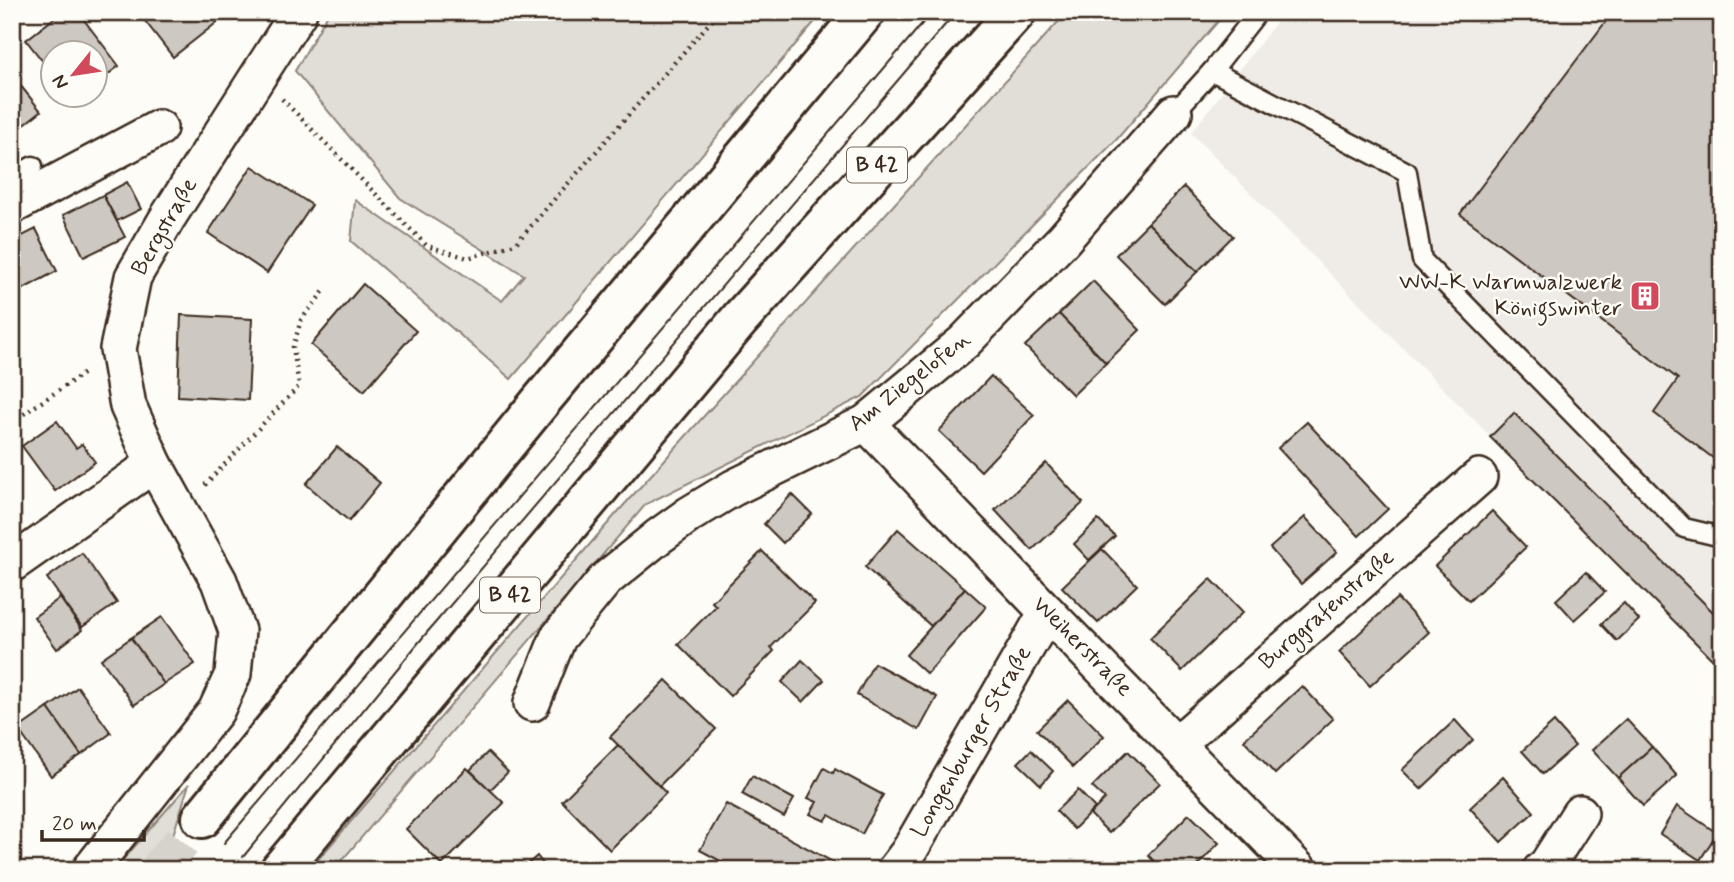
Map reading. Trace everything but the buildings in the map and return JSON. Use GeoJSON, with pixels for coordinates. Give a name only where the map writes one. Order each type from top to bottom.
{"type":"FeatureCollection","features":[{"type":"Feature","properties":{"kind":"highway"},"geometry":{"type":"LineString","coordinates":[[202,818],[541,401],[865,12]]}},
{"type":"Feature","properties":{"kind":"highway","name":"B 42"},"geometry":{"type":"LineString","coordinates":[[280,870],[740,320],[1016,12]]}},
{"type":"Feature","properties":{"kind":"street","name":"Bergstraße"},"geometry":{"type":"LineString","coordinates":[[90,870],[216,711],[233,674],[237,631],[219,580],[154,464],[128,406],[118,349],[134,277],[168,217],[299,12]]}},
{"type":"Feature","properties":{"kind":"street","name":"Am Ziegelofen"},"geometry":{"type":"LineString","coordinates":[[532,703],[558,638],[606,580],[658,537],[733,488],[866,423],[964,342],[1063,240],[1174,113]]}},
{"type":"Feature","properties":{"kind":"street"},"geometry":{"type":"LineString","coordinates":[[12,206],[159,128]]}},
{"type":"Feature","properties":{"kind":"street","name":"Weiherstraße"},"geometry":{"type":"LineString","coordinates":[[866,423],[1046,612],[1299,870]]}},
{"type":"Feature","properties":{"kind":"street"},"geometry":{"type":"LineString","coordinates":[[12,564],[154,464]]}},
{"type":"Feature","properties":{"kind":"street","name":"Burggrafenstraße"},"geometry":{"type":"LineString","coordinates":[[1177,744],[1479,477]]}},
{"type":"Feature","properties":{"kind":"street","name":"Longenburger Straße"},"geometry":{"type":"LineString","coordinates":[[895,870],[908,853],[1046,612]]}},
{"type":"Feature","properties":{"kind":"street"},"geometry":{"type":"LineString","coordinates":[[1541,870],[1547,865],[1580,813]]}},
{"type":"Feature","properties":{"kind":"lane","name":"Am Ziegelofen"},"geometry":{"type":"LineString","coordinates":[[1174,113],[1212,71],[1258,12]]}},
{"type":"Feature","properties":{"kind":"lane"},"geometry":{"type":"LineString","coordinates":[[1212,71],[1407,172],[1422,260],[1684,528],[1722,537]]}},
{"type":"Feature","properties":{"kind":"lane"},"geometry":{"type":"LineString","coordinates":[[12,178],[33,166]]}},
{"type":"Feature","properties":{"kind":"path"},"geometry":{"type":"LineString","coordinates":[[257,77],[428,246],[468,258],[515,244],[719,12]]}},
{"type":"Feature","properties":{"kind":"path"},"geometry":{"type":"LineString","coordinates":[[180,511],[299,386],[293,347],[301,320],[324,291]]}},
{"type":"Feature","properties":{"kind":"path"},"geometry":{"type":"LineString","coordinates":[[12,422],[118,349]]}},
{"type":"Feature","properties":{"kind":"shaded area"},"geometry":{"type":"Polygon","coordinates":[[[329,12],[823,12],[511,379],[351,241],[355,200],[502,301],[524,275],[400,198],[295,71],[329,12]]]}},
{"type":"Feature","properties":{"kind":"shaded area"},"geometry":{"type":"Polygon","coordinates":[[[1067,12],[1226,12],[1117,139],[862,397],[646,504],[337,866],[337,870],[309,870],[616,514],[1067,12]]]}},
{"type":"Feature","properties":{"kind":"shaded area"},"geometry":{"type":"Polygon","coordinates":[[[1284,12],[1722,12],[1722,671],[1191,133],[1284,12]]]}},
{"type":"Feature","properties":{"kind":"shaded area"},"geometry":{"type":"Polygon","coordinates":[[[189,784],[162,870],[114,870],[189,784]]]}},
{"type":"Feature","properties":{"kind":"tunnel"},"geometry":{"type":"LineString","coordinates":[[158,870],[202,818]]}},
{"type":"Feature","properties":{"kind":"tram line"},"geometry":{"type":"LineString","coordinates":[[224,843],[932,12]]}},
{"type":"Feature","properties":{"kind":"tram line"},"geometry":{"type":"LineString","coordinates":[[243,857],[424,636],[956,12]]}},
{"type":"Feature","properties":{"kind":"place","name":"WW-K Warmwalzwerk Königswinter"},"geometry":{"type":"Point","coordinates":[1645,296]}}]}
